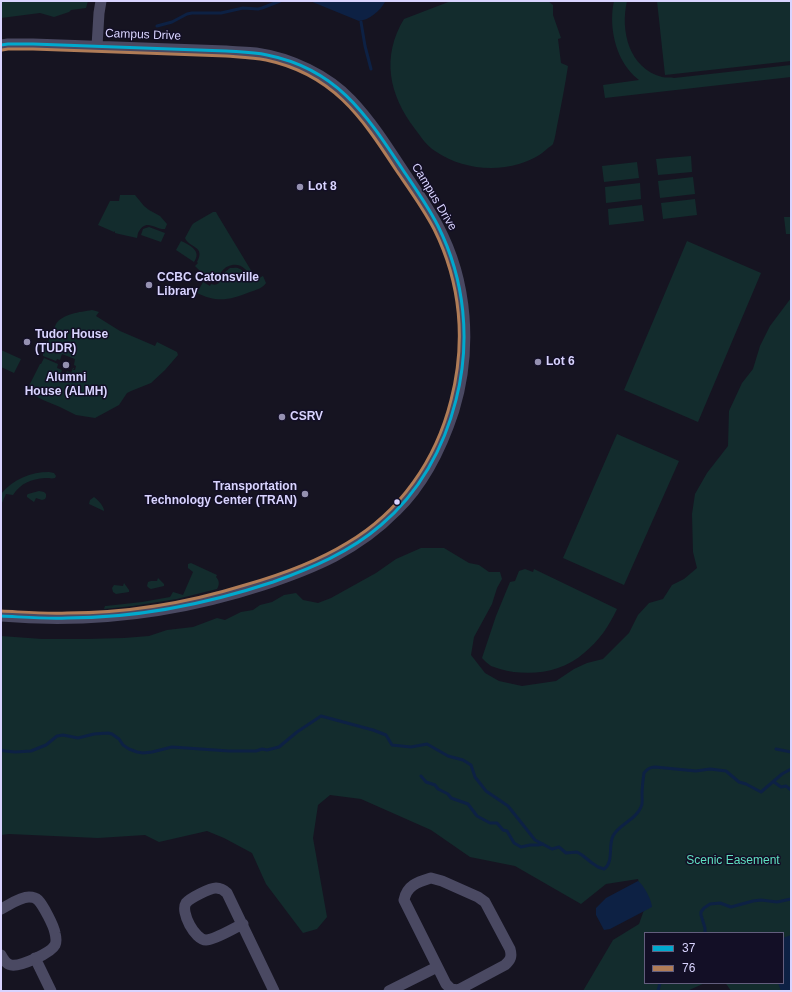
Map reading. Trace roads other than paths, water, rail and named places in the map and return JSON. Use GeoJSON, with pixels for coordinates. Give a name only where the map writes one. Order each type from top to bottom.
{"type":"FeatureCollection","features":[{"type":"Feature","properties":{"kind":"street"},"geometry":{"type":"LineString","coordinates":[[97,46],[101,1]]}},
{"type":"Feature","properties":{"kind":"street","name":"Campus Drive"},"geometry":{"type":"LineString","coordinates":[[1,45],[33,44],[97,46],[226,51],[258,54],[286,60],[310,70],[330,82],[350,98],[366,118],[422,200],[439,228],[453,259],[459,282],[464,309],[466,336],[464,366],[457,399],[448,428],[438,452],[422,480],[407,500],[391,516],[362,540],[338,555],[304,571],[246,590],[166,610],[94,618],[1,616]]}},
{"type":"Feature","properties":{"kind":"street"},"geometry":{"type":"LineString","coordinates":[[431,878],[478,897],[485,902],[512,954],[511,959],[505,965],[458,990],[449,988],[437,967],[404,900],[408,889],[431,878]]}},
{"type":"Feature","properties":{"kind":"street"},"geometry":{"type":"LineString","coordinates":[[243,924],[212,939],[205,940],[199,938],[194,933],[184,909],[190,899],[212,888],[223,889],[227,893],[243,924],[274,991]]}},
{"type":"Feature","properties":{"kind":"street"},"geometry":{"type":"LineString","coordinates":[[1,909],[23,898],[36,898],[41,904],[55,932],[56,940],[55,946],[48,951],[20,965],[12,966],[7,964],[1,955]]}},
{"type":"Feature","properties":{"kind":"street"},"geometry":{"type":"LineString","coordinates":[[35,958],[51,991]]}},
{"type":"Feature","properties":{"kind":"street"},"geometry":{"type":"LineString","coordinates":[[389,991],[437,967]]}},
{"type":"Feature","properties":{"kind":"water"},"geometry":{"type":"Polygon","coordinates":[[[310,1],[385,2],[374,14],[367,19],[359,21],[310,1]]]}},
{"type":"Feature","properties":{"kind":"water"},"geometry":{"type":"Polygon","coordinates":[[[638,881],[647,892],[651,900],[652,907],[610,929],[604,930],[596,915],[596,908],[606,898],[638,881]]]}},
{"type":"Feature","properties":{"kind":"water"},"geometry":{"type":"Polygon","coordinates":[[[791,935],[791,991],[781,991],[778,984],[784,984],[784,938],[791,935]]]}},
{"type":"Feature","properties":{"kind":"waterway"},"geometry":{"type":"LineString","coordinates":[[157,26],[172,22],[187,14],[221,13],[243,8],[258,9],[280,1]]}},
{"type":"Feature","properties":{"kind":"waterway"},"geometry":{"type":"LineString","coordinates":[[361,22],[371,69]]}},
{"type":"Feature","properties":{"kind":"waterway"},"geometry":{"type":"LineString","coordinates":[[1,750],[15,752],[31,751],[46,745],[57,736],[63,735],[78,738],[94,734],[108,733],[119,739],[123,745],[129,749],[143,753],[172,747],[229,751],[267,750],[279,747],[297,732],[321,716],[386,735],[392,745],[411,747],[427,744],[448,756],[463,760],[471,765],[475,777],[486,791],[508,806],[535,840],[552,849],[559,847],[566,853],[577,852],[598,867],[604,869],[609,862],[613,836],[619,828],[639,811],[642,806],[644,773],[649,768],[655,767],[696,771],[710,769],[726,771],[739,782],[761,792],[782,774],[791,769]]}},
{"type":"Feature","properties":{"kind":"waterway"},"geometry":{"type":"LineString","coordinates":[[776,749],[791,752]]}},
{"type":"Feature","properties":{"kind":"waterway"},"geometry":{"type":"LineString","coordinates":[[421,776],[426,782],[435,785],[438,789],[448,794],[451,798],[468,804],[477,816],[490,823],[497,823],[503,830],[507,831],[514,843],[521,847],[543,844]]}},
{"type":"Feature","properties":{"kind":"waterway"},"geometry":{"type":"LineString","coordinates":[[774,782],[781,787],[786,786],[791,790]]}},
{"type":"Feature","properties":{"kind":"waterway"},"geometry":{"type":"LineString","coordinates":[[705,932],[701,912],[710,904],[720,903],[731,907],[753,901],[761,900],[777,902],[791,899]]}},
{"type":"Feature","properties":{"kind":"waterway"},"geometry":{"type":"LineString","coordinates":[[658,991],[660,984]]}},
{"type":"Feature","properties":{"kind":"place","name":"Lot 8"},"geometry":{"type":"Point","coordinates":[300,187]}},
{"type":"Feature","properties":{"kind":"place","name":"CCBC Catonsville Library"},"geometry":{"type":"Point","coordinates":[149,285]}},
{"type":"Feature","properties":{"kind":"place","name":"Tudor House (TUDR)"},"geometry":{"type":"Point","coordinates":[27,342]}},
{"type":"Feature","properties":{"kind":"place","name":"Lot 6"},"geometry":{"type":"Point","coordinates":[538,362]}},
{"type":"Feature","properties":{"kind":"place","name":"Alumni House (ALMH)"},"geometry":{"type":"Point","coordinates":[66,365]}},
{"type":"Feature","properties":{"kind":"place","name":"CSRV"},"geometry":{"type":"Point","coordinates":[282,417]}},
{"type":"Feature","properties":{"kind":"place","name":"Transportation Technology Center (TRAN)"},"geometry":{"type":"Point","coordinates":[305,494]}},
{"type":"Feature","properties":{"kind":"park label","name":"Scenic Easement"},"geometry":{"type":"Point","coordinates":[733,861]}}]}
